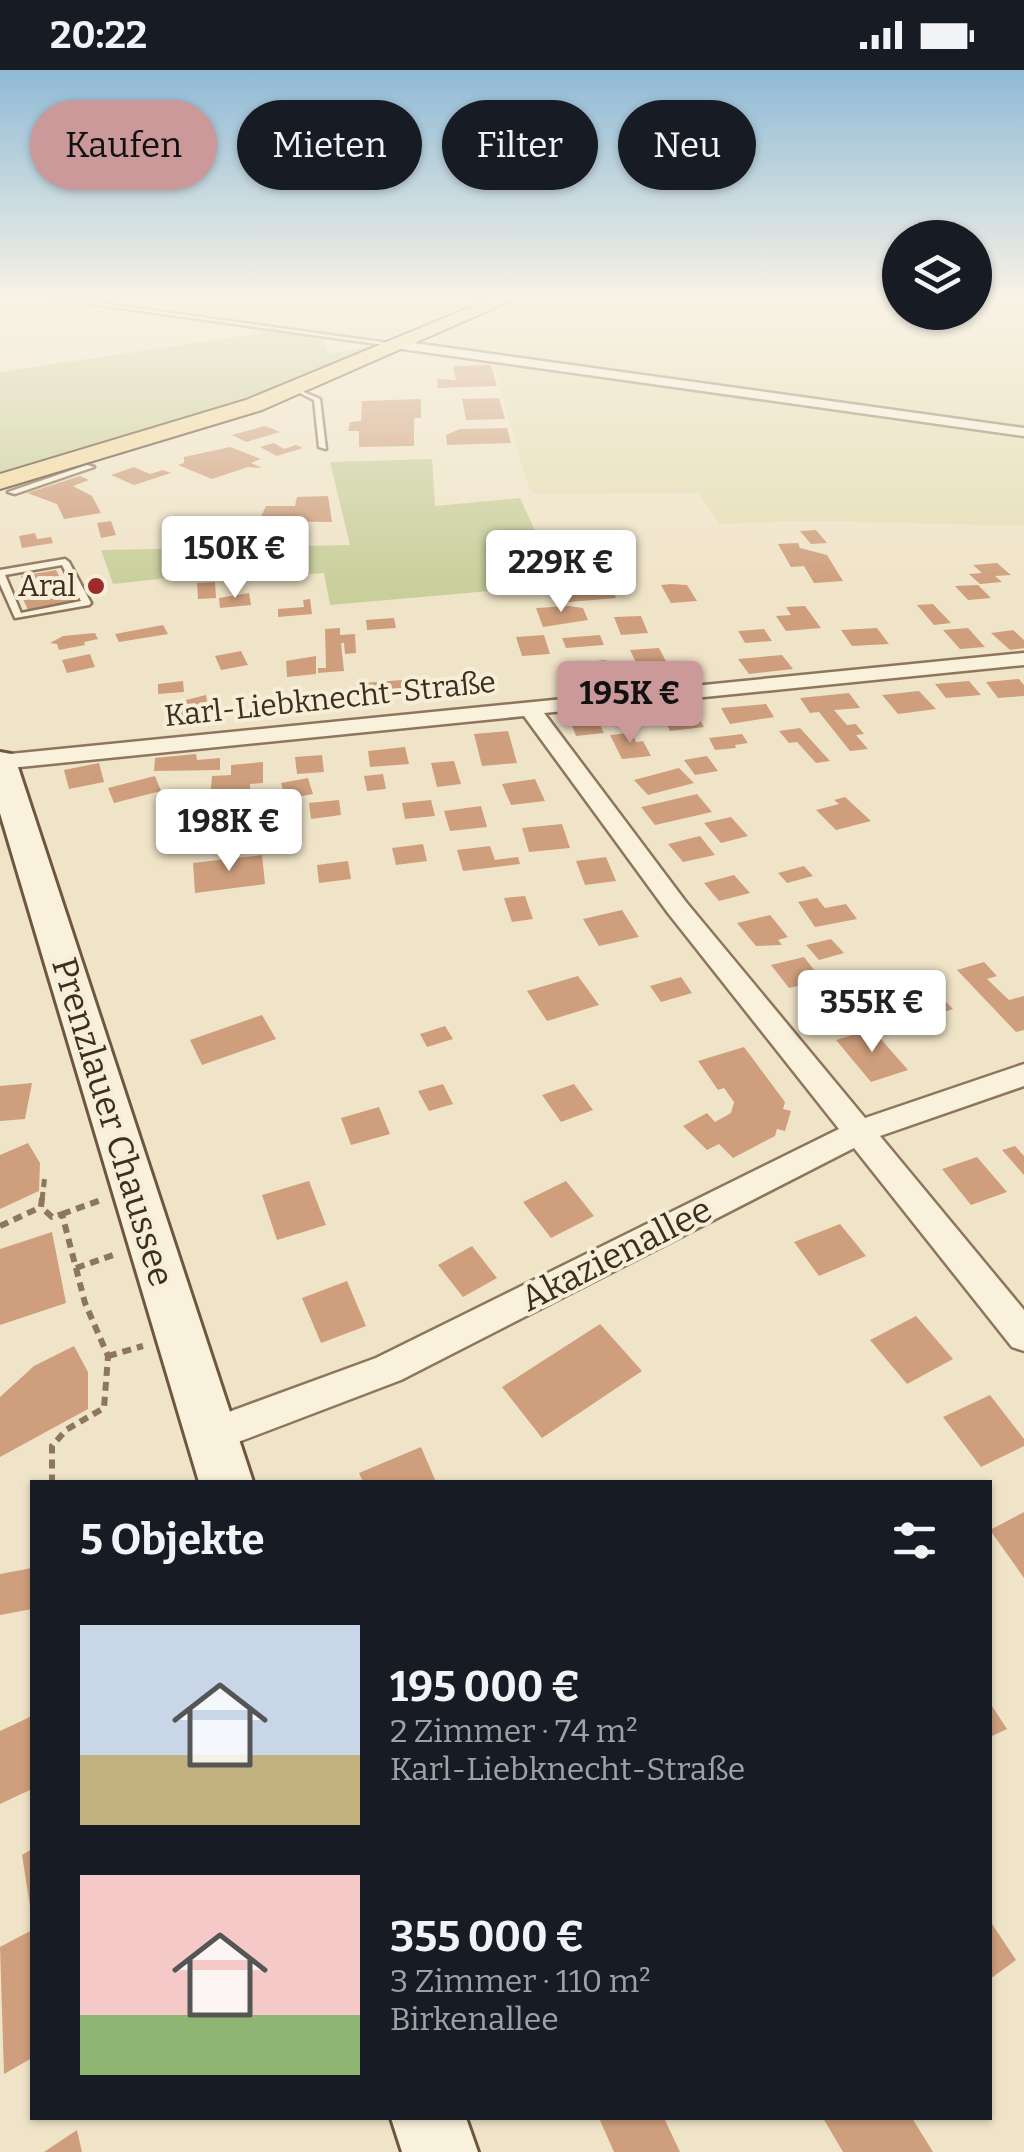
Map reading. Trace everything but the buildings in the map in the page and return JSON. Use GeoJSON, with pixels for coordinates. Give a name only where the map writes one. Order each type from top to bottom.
{"type":"FeatureCollection","features":[{"type":"Feature","properties":{"kind":"main road"},"geometry":{"type":"LineString","coordinates":[[6,487],[279,394]]}},
{"type":"Feature","properties":{"kind":"main road","name":"Prenzlauer Chaussee"},"geometry":{"type":"LineString","coordinates":[[0,762],[225,1480]]}},
{"type":"Feature","properties":{"kind":"main road"},"geometry":{"type":"LineString","coordinates":[[430,2120],[440,2152]]}},
{"type":"Feature","properties":{"kind":"street"},"geometry":{"type":"LineString","coordinates":[[752,394],[1024,432]]}},
{"type":"Feature","properties":{"kind":"street","name":"Karl-Liebknecht-Straße"},"geometry":{"type":"LineString","coordinates":[[0,762],[1024,659]]}},
{"type":"Feature","properties":{"kind":"street"},"geometry":{"type":"LineString","coordinates":[[529,709],[560,745],[566,762],[726,970],[861,1131],[1024,1336]]}},
{"type":"Feature","properties":{"kind":"street","name":"Akazienallee"},"geometry":{"type":"LineString","coordinates":[[209,1436],[388,1369],[861,1131],[1024,1075]]}},
{"type":"Feature","properties":{"kind":"lane"},"geometry":{"type":"LineString","coordinates":[[309,394],[317,398],[323,447]]}},
{"type":"Feature","properties":{"kind":"lane"},"geometry":{"type":"LineString","coordinates":[[6,487],[90,467]]}},
{"type":"Feature","properties":{"kind":"lane"},"geometry":{"type":"LineString","coordinates":[[65,562],[72,588],[86,603],[13,620],[0,573],[65,562]]}},
{"type":"Feature","properties":{"kind":"path"},"geometry":{"type":"LineString","coordinates":[[41,1207],[45,1175]]}},
{"type":"Feature","properties":{"kind":"path"},"geometry":{"type":"LineString","coordinates":[[0,1226],[41,1207]]}},
{"type":"Feature","properties":{"kind":"path"},"geometry":{"type":"LineString","coordinates":[[41,1207],[52,1217],[62,1214],[85,1302],[108,1356],[104,1408],[66,1430],[52,1446],[52,1480]]}},
{"type":"Feature","properties":{"kind":"path"},"geometry":{"type":"LineString","coordinates":[[76,1268],[151,1242]]}},
{"type":"Feature","properties":{"kind":"shaded area"},"geometry":{"type":"Polygon","coordinates":[[[502,394],[734,394],[1024,434],[1024,526],[811,521],[720,524],[698,493],[534,494],[528,486],[502,394]]]}},
{"type":"Feature","properties":{"kind":"shaded area"},"geometry":{"type":"Polygon","coordinates":[[[780,394],[1024,394],[1024,427],[780,394]]]}},
{"type":"Feature","properties":{"kind":"green space"},"geometry":{"type":"Polygon","coordinates":[[[0,394],[265,394],[0,478],[0,394]]]}},
{"type":"Feature","properties":{"kind":"green space"},"geometry":{"type":"Polygon","coordinates":[[[432,459],[435,506],[520,498],[560,585],[330,605],[324,573],[265,577],[259,568],[113,584],[101,550],[350,545],[330,462],[432,459]]]}},
{"type":"Feature","properties":{"kind":"place","name":"Aral"},"geometry":{"type":"Point","coordinates":[96,586]}}]}
